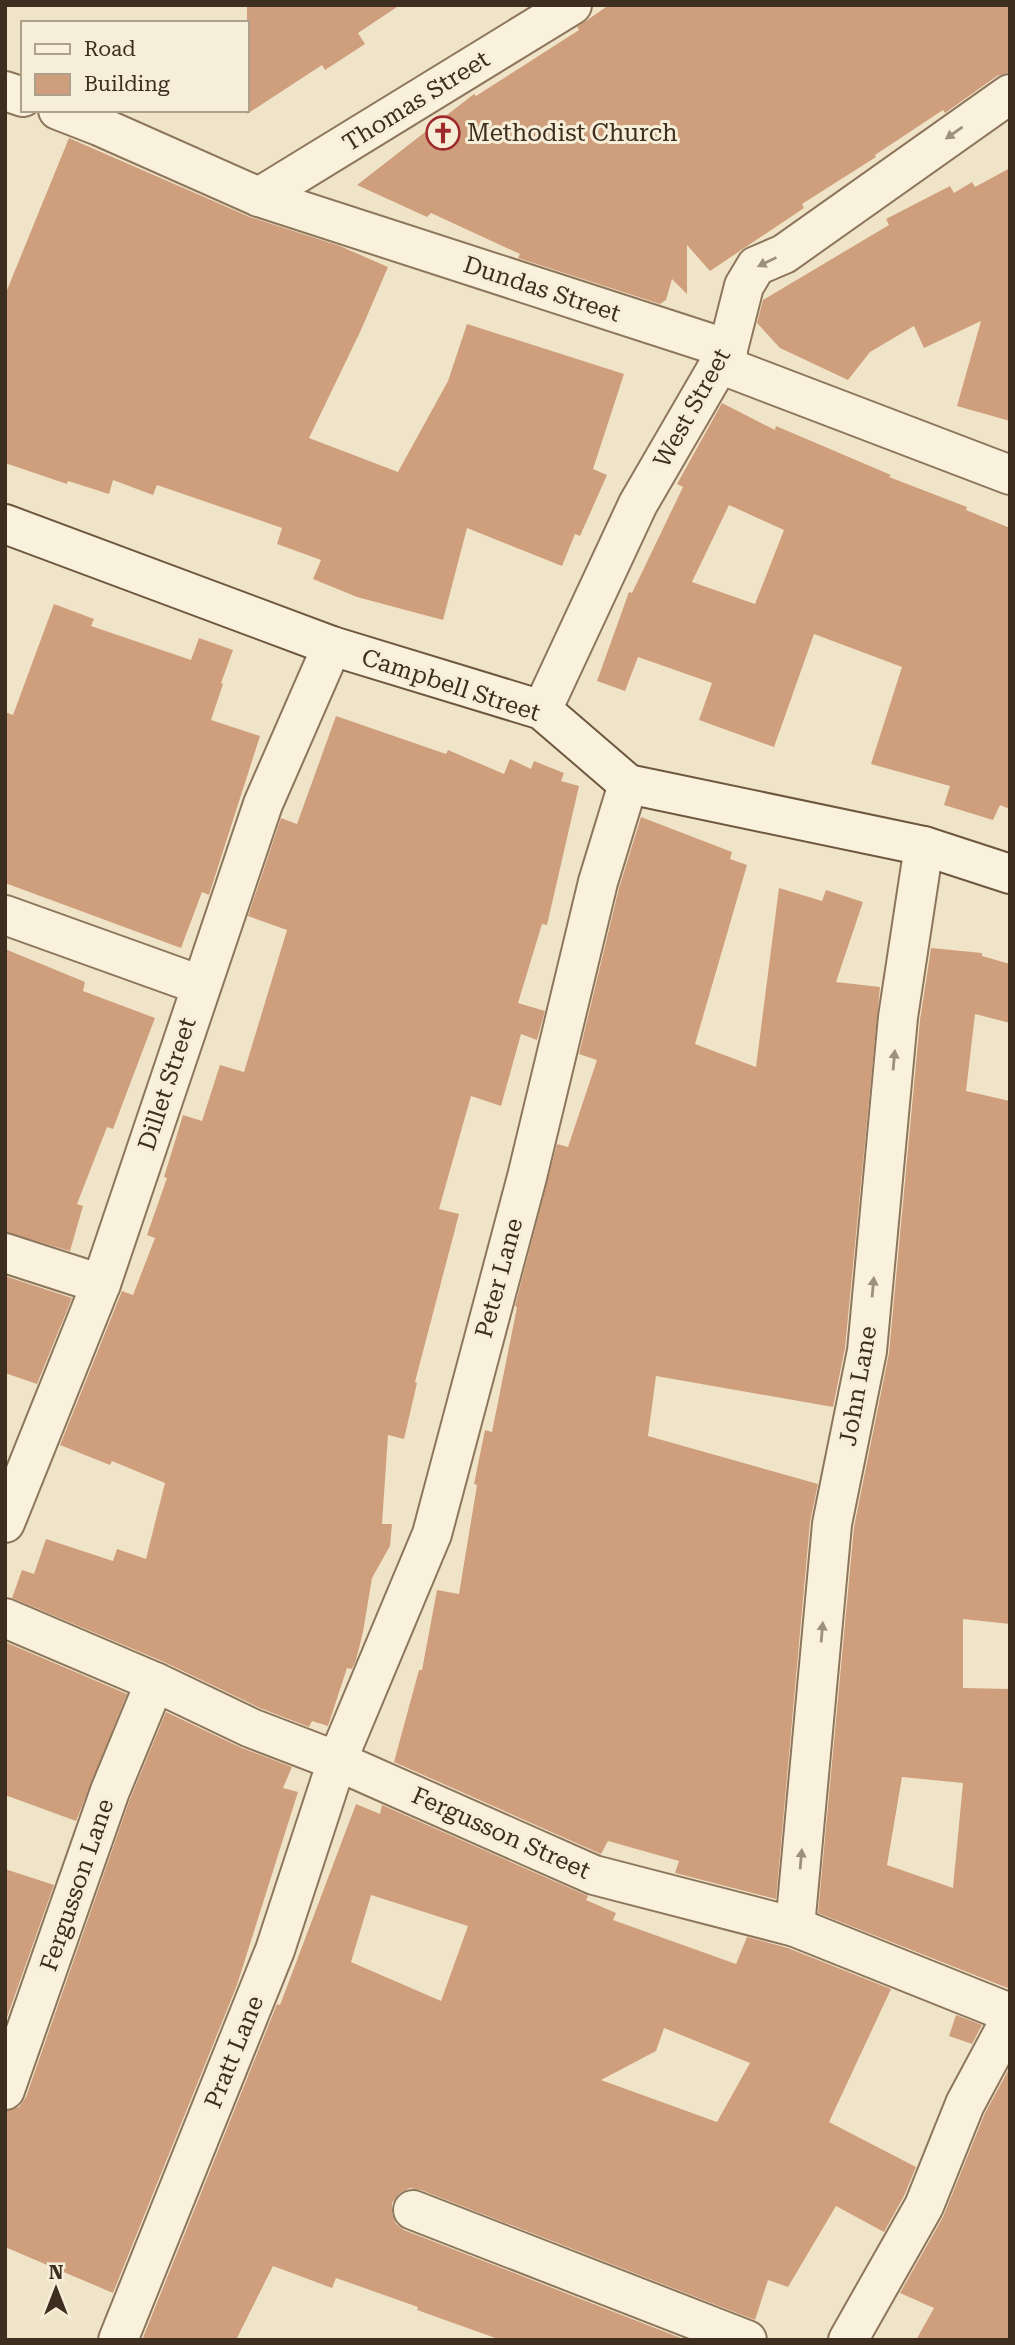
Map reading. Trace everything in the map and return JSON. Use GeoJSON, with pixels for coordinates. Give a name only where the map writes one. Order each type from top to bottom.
{"type":"FeatureCollection","features":[{"type":"Feature","properties":{"kind":"street","name":"Thomas Street"},"geometry":{"type":"LineString","coordinates":[[259,197],[572,5]]}},
{"type":"Feature","properties":{"kind":"street","name":"West Street"},"geometry":{"type":"LineString","coordinates":[[542,710],[638,504],[728,349],[744,286],[756,266],[784,254],[1010,94]]}},
{"type":"Feature","properties":{"kind":"street","name":"Dundas Street"},"geometry":{"type":"LineString","coordinates":[[63,112],[99,125],[259,197],[728,349]]}},
{"type":"Feature","properties":{"kind":"street"},"geometry":{"type":"LineString","coordinates":[[728,349],[727,367],[1010,475]]}},
{"type":"Feature","properties":{"kind":"street","name":"Campbell Street"},"geometry":{"type":"LineString","coordinates":[[5,524],[332,646],[542,710],[628,784],[924,846],[1010,874]]}},
{"type":"Feature","properties":{"kind":"street","name":"Dillet Street"},"geometry":{"type":"LineString","coordinates":[[5,1523],[101,1284],[263,804],[332,646]]}},
{"type":"Feature","properties":{"kind":"street","name":"Peter Lane"},"geometry":{"type":"LineString","coordinates":[[338,1761],[432,1534],[527,1177],[598,882],[628,784]]}},
{"type":"Feature","properties":{"kind":"street","name":"John Lane"},"geometry":{"type":"LineString","coordinates":[[795,1927],[832,1524],[867,1350],[898,1017],[924,846]]}},
{"type":"Feature","properties":{"kind":"street"},"geometry":{"type":"LineString","coordinates":[[5,915],[200,985]]}},
{"type":"Feature","properties":{"kind":"street"},"geometry":{"type":"LineString","coordinates":[[5,1253],[101,1284]]}},
{"type":"Feature","properties":{"kind":"street","name":"Fergusson Street"},"geometry":{"type":"LineString","coordinates":[[5,1618],[155,1682],[251,1728],[338,1761],[594,1875],[795,1927],[1010,2013]]}},
{"type":"Feature","properties":{"kind":"street","name":"Fergusson Lane"},"geometry":{"type":"LineString","coordinates":[[5,2090],[110,1791],[155,1682]]}},
{"type":"Feature","properties":{"kind":"street","name":"Pratt Lane"},"geometry":{"type":"LineString","coordinates":[[118,2340],[275,1950],[338,1761]]}},
{"type":"Feature","properties":{"kind":"street"},"geometry":{"type":"LineString","coordinates":[[848,2340],[924,2206],[965,2104],[1010,2020]]}},
{"type":"Feature","properties":{"kind":"street"},"geometry":{"type":"LineString","coordinates":[[413,2210],[747,2340]]}},
{"type":"Feature","properties":{"kind":"building"},"geometry":{"type":"Polygon","coordinates":[[[247,5],[400,5],[358,33],[365,44],[325,70],[322,65],[247,114],[247,5]]]}},
{"type":"Feature","properties":{"kind":"building"},"geometry":{"type":"Polygon","coordinates":[[[609,5],[1010,5],[1010,72],[997,76],[945,113],[943,110],[875,155],[876,157],[802,204],[804,208],[710,271],[687,245],[687,294],[672,279],[666,300],[660,304],[518,258],[520,254],[431,213],[427,217],[357,185],[474,94],[476,96],[579,30],[577,27],[609,5]]]}},
{"type":"Feature","properties":{"kind":"building"},"geometry":{"type":"Polygon","coordinates":[[[69,138],[250,217],[340,246],[388,267],[309,438],[398,472],[448,381],[467,324],[624,374],[593,469],[607,475],[580,536],[575,534],[562,566],[467,528],[443,620],[357,597],[313,579],[321,560],[277,544],[282,528],[157,485],[153,495],[113,480],[109,494],[68,481],[67,484],[5,463],[5,295],[69,138]]]}},
{"type":"Feature","properties":{"kind":"building"},"geometry":{"type":"Polygon","coordinates":[[[1010,168],[1010,421],[957,406],[981,321],[924,348],[914,326],[870,352],[848,380],[780,348],[757,323],[763,300],[889,225],[886,219],[950,186],[954,193],[972,182],[975,187],[1010,168]]]}},
{"type":"Feature","properties":{"kind":"building"},"geometry":{"type":"Polygon","coordinates":[[[722,403],[775,430],[776,426],[1010,528],[1010,809],[1000,805],[993,820],[944,805],[950,786],[871,764],[902,667],[814,634],[774,747],[699,720],[712,683],[638,657],[625,691],[597,681],[629,592],[632,593],[683,487],[677,484],[722,403]],[[729,505],[692,582],[755,604],[784,530],[729,505]]]}},
{"type":"Feature","properties":{"kind":"building"},"geometry":{"type":"Polygon","coordinates":[[[54,604],[94,619],[91,626],[191,660],[199,638],[233,650],[211,720],[260,736],[209,895],[202,892],[181,948],[5,883],[5,712],[13,715],[54,604]]]}},
{"type":"Feature","properties":{"kind":"building"},"geometry":{"type":"Polygon","coordinates":[[[336,716],[446,754],[448,750],[504,774],[510,759],[531,769],[534,761],[564,773],[561,781],[579,786],[547,925],[542,924],[518,1003],[545,1011],[537,1040],[521,1034],[501,1106],[471,1096],[439,1209],[459,1214],[415,1382],[417,1383],[404,1439],[388,1435],[382,1524],[392,1524],[390,1546],[372,1578],[356,1660],[352,1669],[347,1668],[328,1726],[312,1721],[309,1727],[12,1598],[22,1570],[34,1574],[46,1539],[113,1561],[117,1549],[146,1559],[165,1483],[112,1461],[110,1465],[60,1445],[122,1291],[133,1295],[155,1238],[147,1235],[167,1178],[164,1177],[183,1115],[202,1121],[220,1065],[244,1072],[287,930],[248,916],[281,818],[297,824],[336,716]]]}},
{"type":"Feature","properties":{"kind":"building"},"geometry":{"type":"Polygon","coordinates":[[[641,817],[732,852],[730,859],[747,865],[695,1044],[756,1067],[779,888],[822,901],[826,890],[863,902],[836,982],[880,987],[845,1348],[833,1407],[656,1376],[648,1436],[818,1484],[810,1522],[776,1899],[675,1873],[679,1861],[608,1841],[601,1854],[394,1762],[419,1670],[422,1670],[437,1590],[459,1594],[477,1485],[474,1484],[485,1430],[492,1432],[517,1307],[515,1306],[557,1144],[568,1147],[597,1060],[579,1054],[619,888],[641,817]]]}},
{"type":"Feature","properties":{"kind":"building"},"geometry":{"type":"Polygon","coordinates":[[[931,948],[982,953],[982,956],[1010,964],[1010,1023],[975,1014],[966,1091],[1010,1101],[1010,1624],[963,1619],[963,1688],[1010,1689],[1010,1989],[818,1913],[854,1527],[889,1353],[920,1020],[931,948]],[[902,1777],[887,1865],[953,1888],[963,1783],[902,1777]]]}},
{"type":"Feature","properties":{"kind":"building"},"geometry":{"type":"Polygon","coordinates":[[[5,949],[85,982],[83,991],[155,1018],[113,1129],[107,1127],[77,1204],[83,1206],[70,1251],[5,1232],[5,949]]]}},
{"type":"Feature","properties":{"kind":"building"},"geometry":{"type":"Polygon","coordinates":[[[5,1276],[72,1298],[37,1384],[5,1373],[5,1276]]]}},
{"type":"Feature","properties":{"kind":"building"},"geometry":{"type":"Polygon","coordinates":[[[5,1642],[127,1694],[76,1821],[5,1795],[5,1642]]]}},
{"type":"Feature","properties":{"kind":"building"},"geometry":{"type":"Polygon","coordinates":[[[166,1712],[242,1748],[292,1767],[283,1788],[298,1792],[237,1985],[113,2293],[5,2247],[5,2111],[19,2107],[26,2097],[130,1799],[166,1712]]]}},
{"type":"Feature","properties":{"kind":"building"},"geometry":{"type":"Polygon","coordinates":[[[356,1804],[380,1814],[382,1805],[588,1896],[586,1900],[616,1913],[613,1920],[736,1964],[747,1937],[788,1948],[891,1989],[829,2122],[916,2167],[884,2232],[836,2206],[788,2287],[768,2280],[755,2320],[421,2190],[410,2188],[400,2193],[392,2203],[396,2224],[404,2230],[686,2340],[501,2340],[336,2278],[332,2288],[273,2266],[236,2340],[142,2340],[277,2004],[280,2005],[356,1804]],[[371,1895],[351,1962],[441,2001],[468,1926],[371,1895]],[[664,2028],[656,2051],[601,2080],[717,2122],[750,2063],[664,2028]]]}},
{"type":"Feature","properties":{"kind":"building"},"geometry":{"type":"Polygon","coordinates":[[[5,1869],[54,1885],[5,2023],[5,1869]]]}},
{"type":"Feature","properties":{"kind":"building"},"geometry":{"type":"Polygon","coordinates":[[[956,2015],[982,2025],[972,2044],[949,2036],[956,2015]]]}},
{"type":"Feature","properties":{"kind":"building"},"geometry":{"type":"Polygon","coordinates":[[[1010,2067],[1010,2340],[916,2340],[934,2308],[900,2293],[943,2217],[985,2113],[1010,2067]]]}},
{"type":"Feature","properties":{"kind":"place","name":"Methodist Church"},"geometry":{"type":"Point","coordinates":[443,133]}}]}
